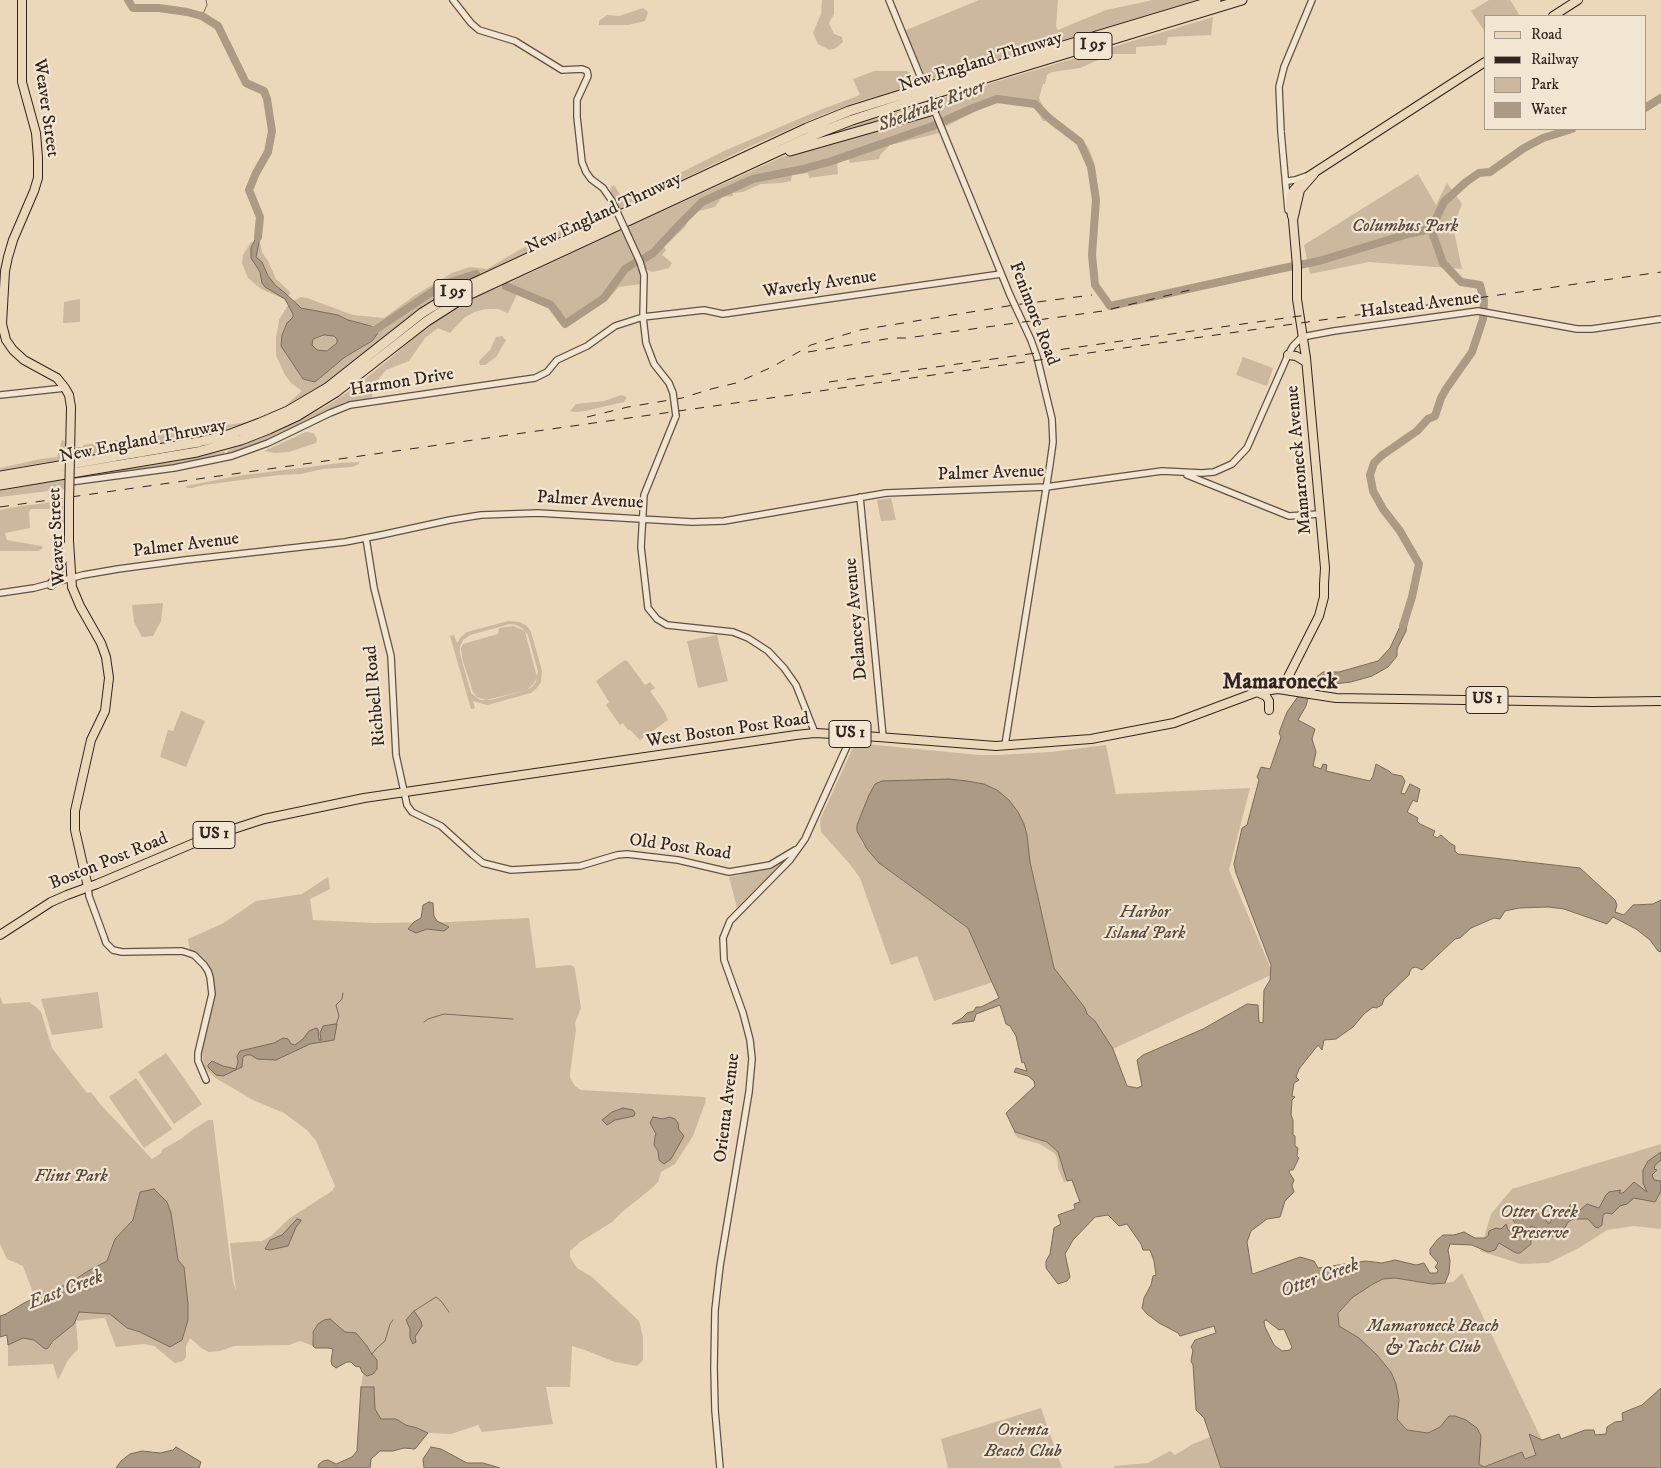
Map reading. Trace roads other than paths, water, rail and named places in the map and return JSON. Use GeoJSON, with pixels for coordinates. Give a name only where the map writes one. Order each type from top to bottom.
{"type":"FeatureCollection","features":[{"type":"Feature","properties":{"kind":"highway","name":"New England Thruway"},"geometry":{"type":"LineString","coordinates":[[0,476],[199,442],[231,434],[260,423],[294,407],[327,388],[422,313],[461,289],[807,128],[849,111],[912,96],[1216,0]]}},
{"type":"Feature","properties":{"kind":"highway","name":"New England Thruway"},"geometry":{"type":"LineString","coordinates":[[941,87],[1242,0]]}},
{"type":"Feature","properties":{"kind":"highway","name":"New England Thruway"},"geometry":{"type":"LineString","coordinates":[[0,485],[197,452],[241,440],[269,429],[304,412],[336,392],[427,321],[466,296],[824,130],[912,96]]}},
{"type":"Feature","properties":{"kind":"highway"},"geometry":{"type":"LineString","coordinates":[[731,172],[808,145],[934,110]]}},
{"type":"Feature","properties":{"kind":"main road","name":"Weaver Street"},"geometry":{"type":"LineString","coordinates":[[22,0],[22,82],[36,133],[38,178],[8,257],[5,272],[2,324],[6,340],[13,350],[24,360],[58,378],[69,394],[71,407],[70,455],[72,482],[69,504],[69,541],[72,587],[106,657],[110,678],[105,711],[91,740],[75,811],[75,830],[88,887]]}},
{"type":"Feature","properties":{"kind":"main road"},"geometry":{"type":"LineString","coordinates":[[1555,15],[1578,0]]}},
{"type":"Feature","properties":{"kind":"main road","name":"Mamaroneck Avenue"},"geometry":{"type":"LineString","coordinates":[[1282,689],[1314,628],[1324,596],[1325,568],[1306,362],[1297,299],[1294,220],[1298,188],[1314,174],[1484,63]]}},
{"type":"Feature","properties":{"kind":"main road"},"geometry":{"type":"LineString","coordinates":[[1288,355],[1296,356],[1306,362]]}},
{"type":"Feature","properties":{"kind":"main road"},"geometry":{"type":"LineString","coordinates":[[51,584],[56,577],[69,541]]}},
{"type":"Feature","properties":{"kind":"main road","name":"West Boston Post Road"},"geometry":{"type":"LineString","coordinates":[[353,801],[815,733],[852,734],[980,745],[1090,739],[1174,724],[1257,692],[1282,689]]}},
{"type":"Feature","properties":{"kind":"main road","name":"US 1"},"geometry":{"type":"LineString","coordinates":[[1282,689],[1336,698],[1588,702],[1661,701]]}},
{"type":"Feature","properties":{"kind":"main road"},"geometry":{"type":"LineString","coordinates":[[1257,692],[1266,696],[1269,701],[1269,710]]}},
{"type":"Feature","properties":{"kind":"main road","name":"Boston Post Road"},"geometry":{"type":"LineString","coordinates":[[0,935],[51,902],[232,829],[278,816],[353,801]]}},
{"type":"Feature","properties":{"kind":"street"},"geometry":{"type":"LineString","coordinates":[[453,0],[479,30],[517,42],[562,70],[582,69],[587,71],[588,76],[577,100],[582,162],[586,172],[612,202],[644,275],[643,316],[646,343],[652,359],[669,383],[673,393],[676,416],[644,496],[642,567],[650,612],[667,625],[724,630],[742,635],[768,651],[784,668],[796,685],[815,733]]}},
{"type":"Feature","properties":{"kind":"street","name":"Fenimore Road"},"geometry":{"type":"LineString","coordinates":[[889,0],[1037,357],[1052,419],[1053,442],[1005,745]]}},
{"type":"Feature","properties":{"kind":"street","name":"Mamaroneck Avenue"},"geometry":{"type":"LineString","coordinates":[[1294,220],[1288,214],[1279,87],[1284,67],[1312,0]]}},
{"type":"Feature","properties":{"kind":"street"},"geometry":{"type":"LineString","coordinates":[[1286,179],[1295,180],[1314,174]]}},
{"type":"Feature","properties":{"kind":"street"},"geometry":{"type":"LineString","coordinates":[[1286,179],[1298,188]]}},
{"type":"Feature","properties":{"kind":"street"},"geometry":{"type":"LineString","coordinates":[[1285,187],[1298,188]]}},
{"type":"Feature","properties":{"kind":"street","name":"Waverly Avenue"},"geometry":{"type":"LineString","coordinates":[[643,316],[704,310],[723,314],[1001,274]]}},
{"type":"Feature","properties":{"kind":"street","name":"Halstead Avenue"},"geometry":{"type":"LineString","coordinates":[[1302,338],[1334,331],[1478,311],[1577,329],[1592,329],[1661,319]]}},
{"type":"Feature","properties":{"kind":"street","name":"Harmon Drive"},"geometry":{"type":"LineString","coordinates":[[72,482],[174,468],[232,456],[268,443],[350,405],[535,378],[547,372],[558,360],[587,346],[615,326],[643,316]]}},
{"type":"Feature","properties":{"kind":"street"},"geometry":{"type":"LineString","coordinates":[[1288,355],[1292,346],[1302,338]]}},
{"type":"Feature","properties":{"kind":"street","name":"Palmer Avenue"},"geometry":{"type":"LineString","coordinates":[[0,593],[51,584],[83,575],[366,538],[450,520],[496,514],[538,513],[692,522],[734,520],[860,497],[901,492],[1046,487],[1162,471],[1181,473],[1214,472],[1232,464],[1247,448],[1288,355]]}},
{"type":"Feature","properties":{"kind":"street"},"geometry":{"type":"LineString","coordinates":[[0,395],[66,388]]}},
{"type":"Feature","properties":{"kind":"street","name":"Palmer Avenue"},"geometry":{"type":"LineString","coordinates":[[1181,473],[1291,516],[1319,514]]}},
{"type":"Feature","properties":{"kind":"street","name":"Delancey Avenue"},"geometry":{"type":"LineString","coordinates":[[860,497],[883,738]]}},
{"type":"Feature","properties":{"kind":"street","name":"Richbell Road"},"geometry":{"type":"LineString","coordinates":[[366,538],[375,595],[390,656],[396,755],[404,793]]}},
{"type":"Feature","properties":{"kind":"street","name":"Orienta Avenue"},"geometry":{"type":"LineString","coordinates":[[720,1468],[715,1410],[716,1310],[720,1266],[749,1092],[752,1059],[750,1040],[743,1013],[724,960],[723,938],[730,921],[790,860],[800,846],[812,826],[852,734]]}},
{"type":"Feature","properties":{"kind":"street","name":"Old Post Road"},"geometry":{"type":"LineString","coordinates":[[404,793],[407,805],[412,812],[441,826],[484,863],[511,870],[580,866],[617,854],[627,854],[678,860],[729,872],[770,865],[800,846]]}},
{"type":"Feature","properties":{"kind":"street"},"geometry":{"type":"LineString","coordinates":[[88,887],[89,896],[104,938],[113,950],[122,952],[182,951],[194,955],[204,965],[210,978],[212,994],[198,1053],[198,1061],[206,1080]]}},
{"type":"Feature","properties":{"kind":"water"},"geometry":{"type":"Polygon","coordinates":[[[260,229],[261,233],[256,257],[262,262],[268,276],[276,286],[301,308],[338,315],[348,320],[371,326],[378,333],[372,341],[345,357],[315,382],[303,379],[281,346],[282,335],[293,314],[285,299],[265,287],[262,283],[260,272],[251,258],[251,248],[260,229]],[[324,335],[313,339],[312,345],[317,350],[327,351],[337,343],[337,339],[334,336],[324,335]]]}},
{"type":"Feature","properties":{"kind":"water","name":"Otter Creek"},"geometry":{"type":"Polygon","coordinates":[[[1408,617],[1406,631],[1397,649],[1397,656],[1388,667],[1372,676],[1351,682],[1316,686],[1308,698],[1298,720],[1315,729],[1312,739],[1316,752],[1313,766],[1321,769],[1323,764],[1327,765],[1326,771],[1370,781],[1376,764],[1392,774],[1402,776],[1405,781],[1401,793],[1405,794],[1410,784],[1420,789],[1417,802],[1413,800],[1407,812],[1418,818],[1417,821],[1420,824],[1435,831],[1433,835],[1437,838],[1441,835],[1455,846],[1455,851],[1458,854],[1580,868],[1615,900],[1617,905],[1615,912],[1624,915],[1633,905],[1653,904],[1661,900],[1661,952],[1636,929],[1613,917],[1607,924],[1564,909],[1549,907],[1519,908],[1505,911],[1500,919],[1494,918],[1471,928],[1460,938],[1455,939],[1422,970],[1416,967],[1412,968],[1409,975],[1384,999],[1382,1005],[1376,1008],[1373,1007],[1353,1027],[1336,1039],[1324,1040],[1322,1050],[1318,1045],[1299,1069],[1296,1077],[1299,1080],[1294,1083],[1292,1096],[1295,1097],[1292,1100],[1291,1115],[1295,1146],[1298,1148],[1297,1156],[1299,1158],[1293,1170],[1289,1172],[1294,1180],[1292,1185],[1294,1192],[1285,1201],[1280,1217],[1267,1219],[1251,1231],[1247,1242],[1252,1273],[1300,1257],[1314,1261],[1318,1268],[1366,1261],[1382,1263],[1395,1260],[1416,1265],[1424,1263],[1430,1273],[1437,1273],[1438,1270],[1435,1267],[1438,1263],[1430,1254],[1430,1249],[1443,1235],[1454,1235],[1464,1232],[1475,1238],[1485,1238],[1488,1236],[1489,1231],[1496,1228],[1501,1229],[1506,1224],[1508,1230],[1518,1237],[1518,1229],[1511,1216],[1515,1210],[1538,1210],[1549,1224],[1560,1207],[1564,1211],[1575,1203],[1574,1207],[1571,1208],[1576,1212],[1587,1204],[1599,1208],[1609,1192],[1621,1190],[1619,1193],[1623,1193],[1634,1182],[1647,1192],[1643,1183],[1643,1170],[1648,1161],[1661,1152],[1661,1160],[1655,1165],[1654,1169],[1657,1170],[1652,1175],[1654,1180],[1661,1181],[1661,1191],[1655,1202],[1634,1198],[1627,1204],[1620,1206],[1612,1214],[1606,1213],[1603,1215],[1602,1225],[1598,1228],[1588,1219],[1573,1219],[1568,1222],[1562,1233],[1558,1236],[1551,1237],[1545,1235],[1538,1229],[1530,1226],[1531,1244],[1520,1253],[1516,1253],[1499,1243],[1495,1250],[1488,1252],[1472,1245],[1450,1244],[1448,1250],[1450,1261],[1449,1273],[1445,1283],[1432,1284],[1395,1278],[1383,1279],[1353,1297],[1338,1313],[1339,1326],[1359,1338],[1391,1372],[1396,1384],[1399,1400],[1397,1419],[1407,1430],[1428,1433],[1440,1427],[1449,1416],[1466,1420],[1477,1428],[1481,1436],[1479,1464],[1484,1467],[1522,1452],[1525,1459],[1536,1455],[1529,1434],[1542,1440],[1559,1434],[1561,1439],[1585,1430],[1594,1430],[1595,1435],[1606,1434],[1607,1427],[1615,1422],[1623,1421],[1622,1413],[1642,1405],[1661,1388],[1661,1468],[1221,1468],[1204,1418],[1196,1410],[1193,1365],[1191,1361],[1193,1350],[1191,1347],[1195,1340],[1216,1333],[1214,1326],[1180,1336],[1147,1314],[1142,1308],[1144,1298],[1151,1285],[1153,1276],[1156,1275],[1150,1250],[1143,1250],[1127,1224],[1119,1226],[1108,1215],[1095,1217],[1073,1240],[1065,1254],[1070,1277],[1067,1281],[1058,1284],[1046,1268],[1054,1228],[1061,1224],[1058,1215],[1075,1209],[1074,1204],[1080,1202],[1072,1180],[1067,1181],[1058,1152],[1047,1142],[1015,1132],[1006,1113],[1035,1086],[1034,1081],[1028,1076],[1014,1072],[1016,1068],[1027,1071],[1024,1062],[1022,1063],[1016,1036],[1010,1026],[1006,1024],[1000,1005],[976,1014],[974,1021],[952,1024],[967,1013],[974,1011],[976,1007],[981,1007],[999,998],[968,928],[879,863],[867,849],[857,831],[857,825],[869,795],[875,784],[882,781],[949,779],[967,781],[984,784],[997,790],[1009,800],[1018,812],[1027,835],[1030,862],[1054,968],[1085,1008],[1087,1014],[1095,1021],[1113,1049],[1127,1086],[1137,1088],[1142,1086],[1137,1060],[1143,1055],[1203,1029],[1247,1004],[1258,1005],[1259,1022],[1263,1023],[1264,990],[1270,980],[1271,965],[1234,864],[1242,828],[1247,825],[1259,780],[1257,777],[1261,767],[1270,769],[1281,737],[1279,733],[1283,722],[1287,712],[1299,695],[1303,696],[1314,679],[1323,672],[1339,672],[1378,661],[1390,648],[1404,618],[1408,617]],[[1266,1320],[1264,1321],[1274,1345],[1282,1351],[1290,1350],[1292,1347],[1284,1329],[1279,1330],[1266,1320]]]}},
{"type":"Feature","properties":{"kind":"water"},"geometry":{"type":"Polygon","coordinates":[[[429,902],[433,903],[434,916],[437,921],[449,927],[444,931],[427,929],[416,933],[408,929],[421,918],[423,905],[429,902]]]}},
{"type":"Feature","properties":{"kind":"water"},"geometry":{"type":"Polygon","coordinates":[[[337,1024],[334,1040],[310,1044],[276,1060],[257,1059],[251,1055],[246,1055],[243,1057],[242,1067],[223,1076],[216,1075],[208,1067],[212,1061],[236,1069],[237,1056],[240,1051],[274,1043],[283,1038],[288,1039],[291,1044],[295,1045],[309,1031],[316,1028],[318,1029],[319,1040],[321,1040],[320,1033],[323,1026],[337,1024]]]}},
{"type":"Feature","properties":{"kind":"water"},"geometry":{"type":"Polygon","coordinates":[[[623,1108],[633,1110],[634,1116],[615,1120],[607,1125],[602,1120],[612,1112],[623,1108]]]}},
{"type":"Feature","properties":{"kind":"water"},"geometry":{"type":"Polygon","coordinates":[[[653,1117],[663,1119],[670,1117],[675,1119],[679,1130],[684,1136],[671,1159],[664,1164],[659,1160],[658,1151],[654,1145],[656,1134],[650,1123],[653,1117]]]}},
{"type":"Feature","properties":{"kind":"water","name":"East Creek"},"geometry":{"type":"Polygon","coordinates":[[[154,1189],[167,1202],[171,1213],[178,1260],[184,1267],[188,1320],[182,1340],[170,1347],[140,1332],[127,1328],[110,1314],[79,1312],[74,1324],[53,1341],[48,1348],[45,1349],[34,1340],[23,1338],[8,1345],[7,1335],[0,1337],[0,1316],[41,1295],[68,1284],[107,1261],[115,1239],[133,1220],[140,1192],[154,1189]]]}},
{"type":"Feature","properties":{"kind":"water"},"geometry":{"type":"Polygon","coordinates":[[[297,1219],[301,1221],[296,1227],[288,1246],[270,1250],[265,1249],[270,1240],[282,1235],[297,1219]]]}},
{"type":"Feature","properties":{"kind":"water"},"geometry":{"type":"Polygon","coordinates":[[[414,1311],[422,1326],[415,1337],[416,1342],[413,1344],[406,1320],[414,1311]]]}},
{"type":"Feature","properties":{"kind":"water"},"geometry":{"type":"Polygon","coordinates":[[[330,1319],[345,1332],[356,1333],[367,1346],[377,1360],[377,1369],[373,1374],[367,1376],[360,1367],[355,1366],[351,1362],[336,1368],[332,1365],[331,1361],[333,1349],[315,1348],[313,1346],[313,1332],[318,1324],[330,1319]]]}},
{"type":"Feature","properties":{"kind":"water"},"geometry":{"type":"Polygon","coordinates":[[[361,1387],[374,1387],[375,1409],[381,1419],[396,1419],[428,1433],[415,1449],[404,1448],[393,1451],[380,1451],[371,1459],[370,1468],[318,1468],[319,1464],[323,1461],[328,1460],[336,1464],[352,1457],[357,1451],[361,1387]]]}},
{"type":"Feature","properties":{"kind":"water"},"geometry":{"type":"Polygon","coordinates":[[[176,1447],[201,1462],[199,1468],[116,1468],[130,1454],[142,1451],[160,1453],[173,1450],[176,1447]]]}},
{"type":"Feature","properties":{"kind":"water"},"geometry":{"type":"Polygon","coordinates":[[[431,1447],[441,1449],[467,1463],[483,1463],[500,1468],[424,1468],[423,1459],[431,1447]]]}},
{"type":"Feature","properties":{"kind":"waterway","name":"Sheldrake River"},"geometry":{"type":"LineString","coordinates":[[128,0],[133,8],[159,8],[187,12],[202,16],[218,26],[246,83],[264,91],[272,131],[268,152],[249,190],[260,217],[258,237]]}},
{"type":"Feature","properties":{"kind":"waterway"},"geometry":{"type":"LineString","coordinates":[[202,16],[207,5],[206,0]]}},
{"type":"Feature","properties":{"kind":"waterway"},"geometry":{"type":"LineString","coordinates":[[1646,107],[1661,98]]}},
{"type":"Feature","properties":{"kind":"waterway","name":"Sheldrake River"},"geometry":{"type":"LineString","coordinates":[[643,259],[653,253],[702,202],[753,179],[832,161],[933,126],[997,99],[1035,104],[1050,119],[1080,142],[1091,167],[1096,200],[1092,255],[1095,285],[1110,306],[1319,261],[1408,234],[1431,229]]}},
{"type":"Feature","properties":{"kind":"waterway"},"geometry":{"type":"LineString","coordinates":[[1403,626],[1419,564],[1400,531],[1383,509],[1373,491],[1370,475],[1374,463],[1381,456],[1417,431],[1428,419],[1435,416],[1446,389],[1472,352],[1483,319],[1484,301],[1480,285],[1461,282],[1443,263],[1431,229],[1444,202],[1466,182],[1479,173],[1490,172],[1524,148],[1543,138],[1569,130]]}},
{"type":"Feature","properties":{"kind":"waterway","name":"Sheldrake River"},"geometry":{"type":"LineString","coordinates":[[506,286],[551,305],[565,324],[604,298],[625,269],[636,262]]}},
{"type":"Feature","properties":{"kind":"waterway","name":"Sheldrake River"},"geometry":{"type":"LineString","coordinates":[[365,332],[375,330],[444,284],[476,274]]}},
{"type":"Feature","properties":{"kind":"waterway"},"geometry":{"type":"LineString","coordinates":[[336,1025],[339,1016],[336,1005],[342,999],[343,993]]}},
{"type":"Feature","properties":{"kind":"waterway"},"geometry":{"type":"LineString","coordinates":[[424,1022],[444,1014],[513,1019]]}},
{"type":"Feature","properties":{"kind":"waterway"},"geometry":{"type":"LineString","coordinates":[[414,1311],[436,1297],[449,1312]]}},
{"type":"Feature","properties":{"kind":"waterway"},"geometry":{"type":"LineString","coordinates":[[372,1354],[385,1341],[393,1320]]}},
{"type":"Feature","properties":{"kind":"railway"},"geometry":{"type":"LineString","coordinates":[[0,507],[1661,272]]}},
{"type":"Feature","properties":{"kind":"railway"},"geometry":{"type":"LineString","coordinates":[[808,352],[892,338],[907,338],[1103,311],[1190,290]]}},
{"type":"Feature","properties":{"kind":"railway"},"geometry":{"type":"LineString","coordinates":[[587,417],[628,407],[682,398],[736,383],[772,367],[811,345],[860,330],[1014,305],[1092,295]]}},
{"type":"Feature","properties":{"kind":"railway"},"geometry":{"type":"LineString","coordinates":[[829,382],[1307,315]]}},
{"type":"Feature","properties":{"kind":"district","name":"Mamaroneck"},"geometry":{"type":"Point","coordinates":[1280,683]}},
{"type":"Feature","properties":{"kind":"park label","name":"Columbus Park"},"geometry":{"type":"Point","coordinates":[1405,227]}},
{"type":"Feature","properties":{"kind":"park label","name":"Harbor Island Park"},"geometry":{"type":"Point","coordinates":[1145,923]}},
{"type":"Feature","properties":{"kind":"park label","name":"Flint Park"},"geometry":{"type":"Point","coordinates":[71,1177]}},
{"type":"Feature","properties":{"kind":"park label","name":"Otter Creek Preserve"},"geometry":{"type":"Point","coordinates":[1539,1223]}},
{"type":"Feature","properties":{"kind":"park label","name":"Mamaroneck Beach & Yacht Club"},"geometry":{"type":"Point","coordinates":[1433,1337]}},
{"type":"Feature","properties":{"kind":"park label","name":"Orienta Beach Club"},"geometry":{"type":"Point","coordinates":[1023,1441]}}]}
